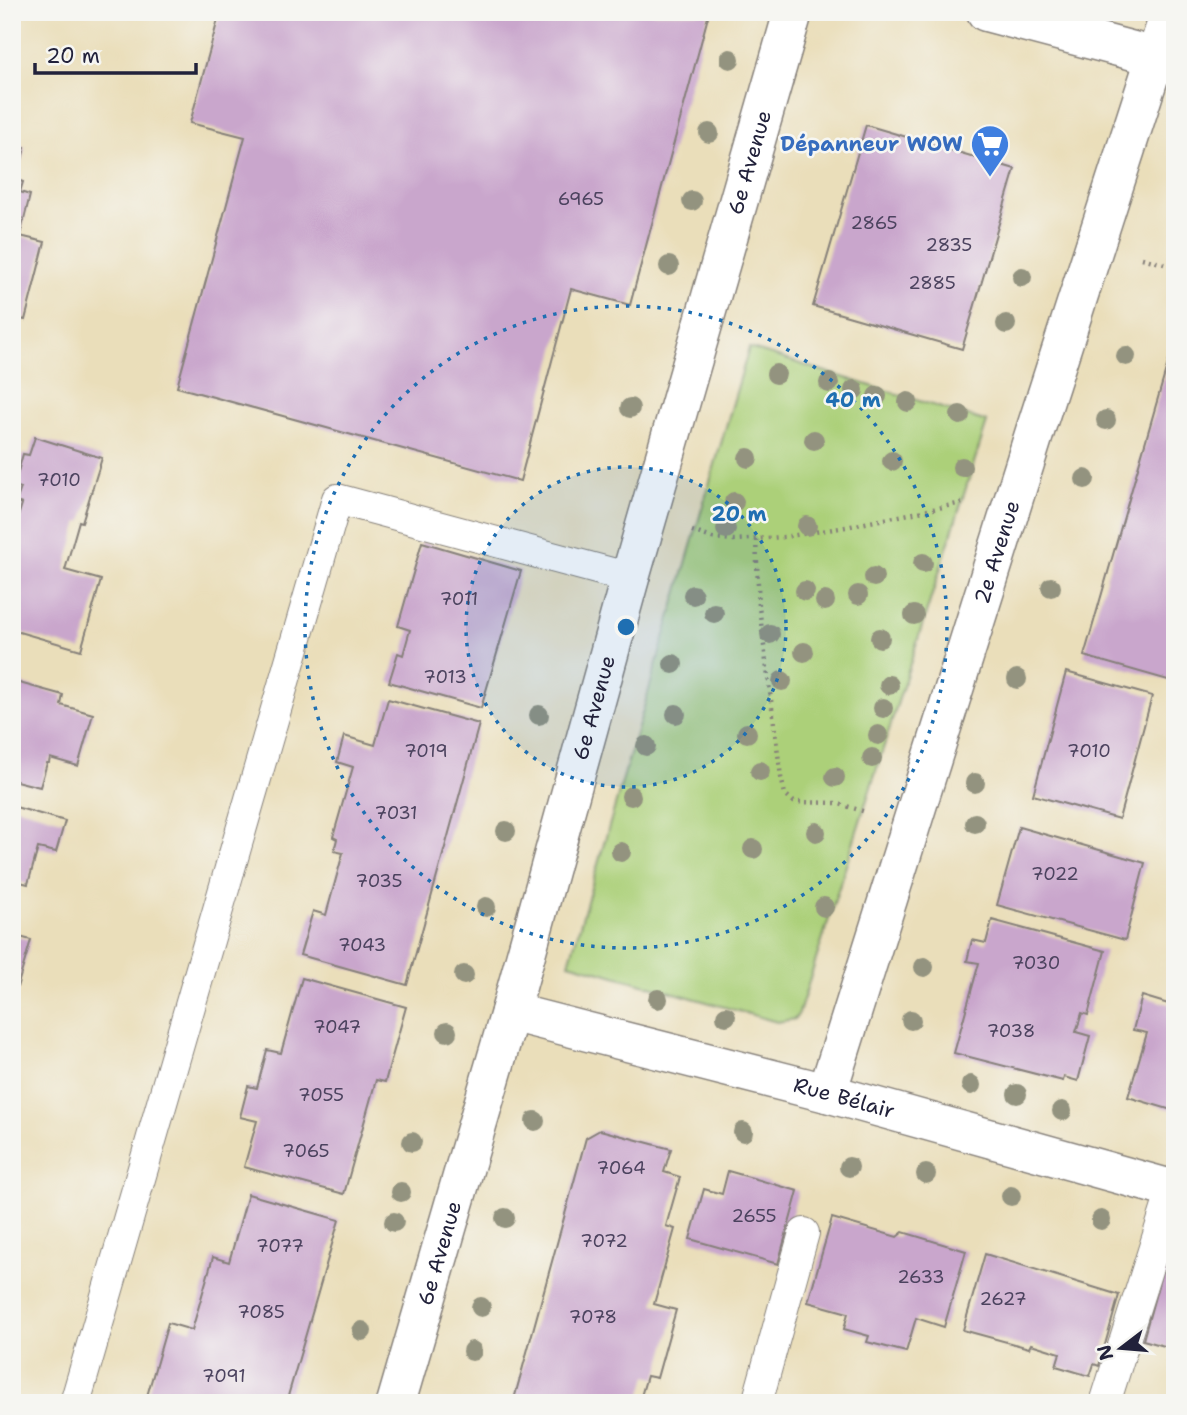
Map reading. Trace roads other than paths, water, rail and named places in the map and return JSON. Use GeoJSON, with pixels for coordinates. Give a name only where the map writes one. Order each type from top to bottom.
{"type":"FeatureCollection","features":[{"type":"Feature","properties":{"kind":"street","name":"6e Avenue"},"geometry":{"type":"LineString","coordinates":[[396,1403],[510,1012],[630,578],[793,12]]}},
{"type":"Feature","properties":{"kind":"street"},"geometry":{"type":"LineString","coordinates":[[986,12],[1166,60]]}},
{"type":"Feature","properties":{"kind":"street","name":"2e Avenue"},"geometry":{"type":"LineString","coordinates":[[827,1093],[1040,415],[1166,60],[1170,12]]}},
{"type":"Feature","properties":{"kind":"street","name":"Rue Bélair"},"geometry":{"type":"LineString","coordinates":[[510,1012],[827,1093],[1174,1187]]}},
{"type":"Feature","properties":{"kind":"lane"},"geometry":{"type":"LineString","coordinates":[[75,1403],[337,499],[630,578]]}},
{"type":"Feature","properties":{"kind":"lane"},"geometry":{"type":"LineString","coordinates":[[1105,1403],[1174,1187]]}},
{"type":"Feature","properties":{"kind":"lane"},"geometry":{"type":"LineString","coordinates":[[757,1403],[804,1233]]}},
{"type":"Feature","properties":{"kind":"place","name":"Dépanneur WOW"},"geometry":{"type":"Point","coordinates":[990,178]}}]}
